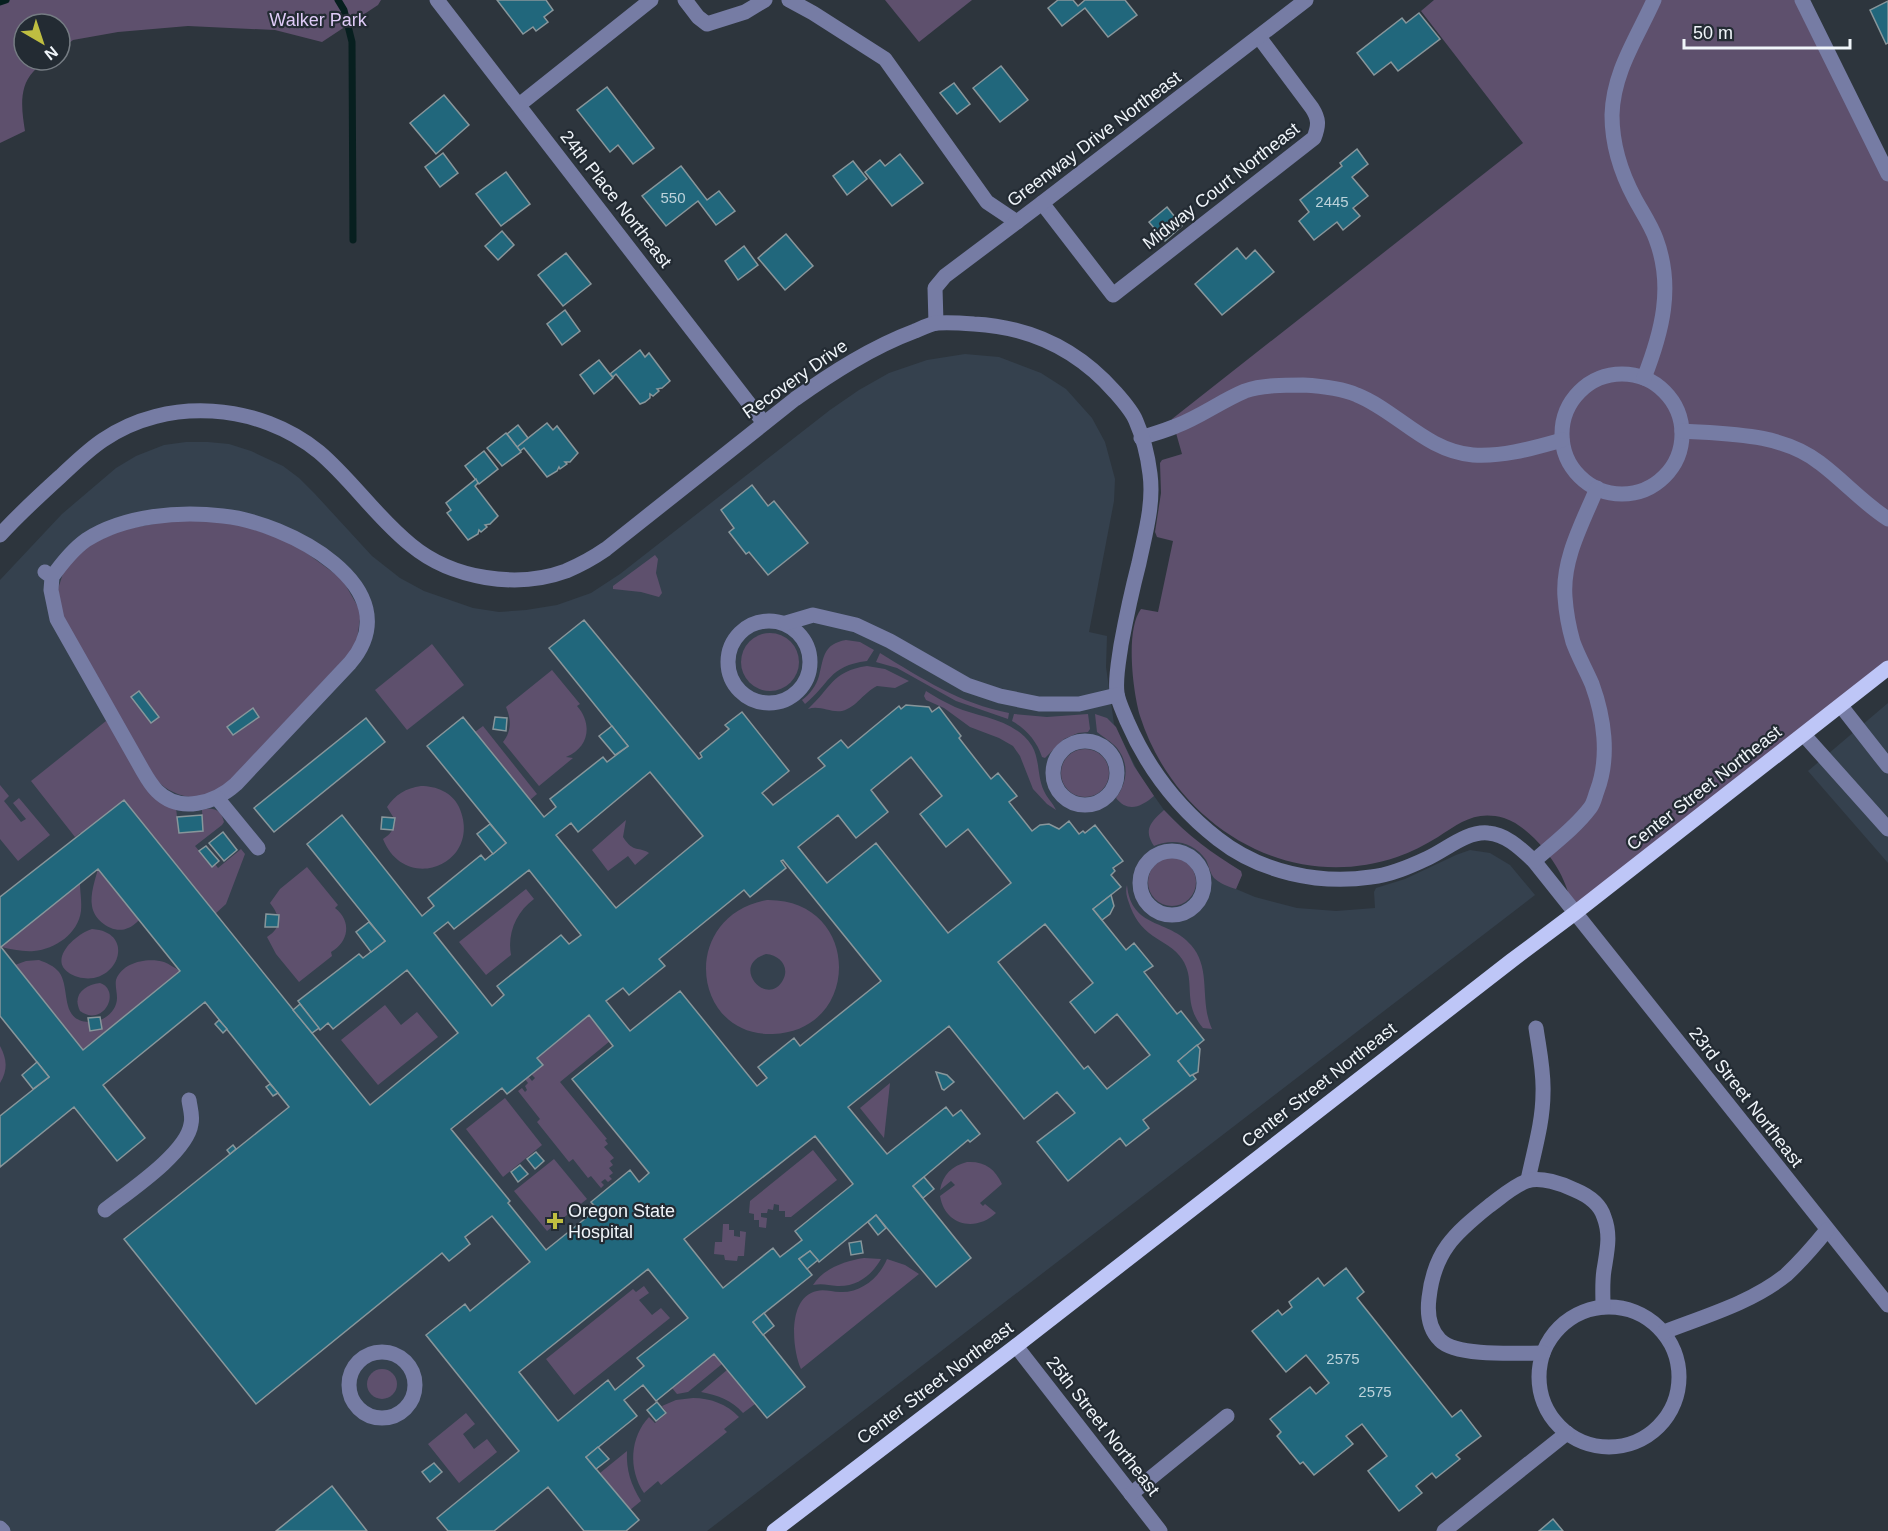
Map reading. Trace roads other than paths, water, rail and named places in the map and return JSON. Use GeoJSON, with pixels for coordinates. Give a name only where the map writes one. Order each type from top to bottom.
{"type":"FeatureCollection","features":[{"type":"Feature","properties":{"kind":"main road","name":"Center Street Northeast"},"geometry":{"type":"LineString","coordinates":[[774,1531],[1575,913],[1888,668]]}},
{"type":"Feature","properties":{"kind":"street","name":"24th Place Northeast"},"geometry":{"type":"LineString","coordinates":[[437,0],[764,423]]}},
{"type":"Feature","properties":{"kind":"street"},"geometry":{"type":"LineString","coordinates":[[519,105],[651,0]]}},
{"type":"Feature","properties":{"kind":"street"},"geometry":{"type":"LineString","coordinates":[[685,0],[698,17],[707,24],[745,12],[765,0]]}},
{"type":"Feature","properties":{"kind":"street"},"geometry":{"type":"LineString","coordinates":[[789,0],[885,59],[987,201],[1017,222]]}},
{"type":"Feature","properties":{"kind":"street","name":"Greenway Drive Northeast"},"geometry":{"type":"LineString","coordinates":[[936,323],[936,288],[945,276],[1306,0]]}},
{"type":"Feature","properties":{"kind":"street"},"geometry":{"type":"LineString","coordinates":[[1644,378],[1658,342],[1665,285],[1656,238],[1625,180],[1618,159],[1613,136],[1612,115],[1615,88],[1621,67],[1654,0]]}},
{"type":"Feature","properties":{"kind":"street"},"geometry":{"type":"LineString","coordinates":[[1802,0],[1888,174]]}},
{"type":"Feature","properties":{"kind":"street","name":"Midway Court Northeast"},"geometry":{"type":"LineString","coordinates":[[1042,203],[1113,295],[1314,138],[1318,128],[1318,119],[1259,37]]}},
{"type":"Feature","properties":{"kind":"street","name":"Recovery Drive"},"geometry":{"type":"LineString","coordinates":[[0,536],[15,519],[103,440],[142,420],[187,411],[213,410],[260,420],[301,439],[335,468],[412,547],[452,570],[497,580],[564,572],[606,549],[764,423],[827,376],[854,361],[904,335],[936,323],[992,325],[1008,328],[1040,337],[1084,362],[1106,382],[1136,420],[1150,474],[1151,500],[1126,616],[1119,658],[1117,695],[1132,732],[1146,758],[1162,782],[1196,822],[1224,844],[1253,861],[1281,871],[1316,878],[1374,877],[1399,870],[1430,857],[1478,833],[1491,833],[1505,837],[1534,861],[1575,913]]}},
{"type":"Feature","properties":{"kind":"street"},"geometry":{"type":"LineString","coordinates":[[1623,373],[1644,378],[1656,384],[1679,414],[1682,431],[1680,450],[1667,474],[1653,486],[1635,492],[1614,494],[1597,488],[1582,478],[1572,467],[1564,451],[1562,440],[1562,426],[1568,406],[1579,392],[1597,379],[1623,373]]}},
{"type":"Feature","properties":{"kind":"street"},"geometry":{"type":"LineString","coordinates":[[1141,438],[1177,426],[1246,390],[1305,385],[1332,388],[1357,395],[1375,404],[1424,437],[1448,449],[1471,455],[1500,455],[1562,440]]}},
{"type":"Feature","properties":{"kind":"street"},"geometry":{"type":"LineString","coordinates":[[1682,431],[1757,437],[1782,443],[1804,452],[1820,462],[1888,519]]}},
{"type":"Feature","properties":{"kind":"street"},"geometry":{"type":"LineString","coordinates":[[1534,861],[1592,806],[1601,782],[1605,753],[1601,715],[1591,682],[1573,642],[1564,595],[1567,567],[1597,488]]}},
{"type":"Feature","properties":{"kind":"street"},"geometry":{"type":"LineString","coordinates":[[201,514],[242,519],[291,536],[318,550],[353,582],[364,604],[368,624],[364,643],[358,654],[236,784],[217,798],[183,803],[164,796],[150,782],[57,620],[49,574],[87,540],[122,524],[161,516],[201,514]]}},
{"type":"Feature","properties":{"kind":"street"},"geometry":{"type":"LineString","coordinates":[[786,623],[797,630],[806,641],[811,667],[807,680],[799,691],[788,699],[775,703],[762,703],[749,698],[738,689],[730,677],[729,650],[736,637],[746,627],[758,621],[772,620],[786,623],[813,615],[856,625],[890,641],[967,685],[1000,696],[1039,704],[1079,704],[1117,695]]}},
{"type":"Feature","properties":{"kind":"street"},"geometry":{"type":"LineString","coordinates":[[1841,706],[1888,766]]}},
{"type":"Feature","properties":{"kind":"street"},"geometry":{"type":"LineString","coordinates":[[1804,735],[1888,829]]}},
{"type":"Feature","properties":{"kind":"street"},"geometry":{"type":"LineString","coordinates":[[1080,741],[1100,744],[1109,751],[1115,760],[1117,770],[1113,790],[1106,798],[1086,805],[1066,798],[1058,790],[1054,781],[1053,770],[1056,759],[1070,744],[1080,741]]}},
{"type":"Feature","properties":{"kind":"street"},"geometry":{"type":"LineString","coordinates":[[217,798],[258,848]]}},
{"type":"Feature","properties":{"kind":"street"},"geometry":{"type":"LineString","coordinates":[[1177,850],[1196,860],[1205,881],[1204,892],[1199,902],[1191,910],[1182,914],[1161,913],[1152,908],[1145,901],[1141,891],[1140,881],[1147,862],[1155,855],[1177,850]]}},
{"type":"Feature","properties":{"kind":"street","name":"23rd Street Northeast"},"geometry":{"type":"LineString","coordinates":[[1575,913],[1888,1305]]}},
{"type":"Feature","properties":{"kind":"street"},"geometry":{"type":"LineString","coordinates":[[1528,1180],[1541,1122],[1544,1093],[1536,1028]]}},
{"type":"Feature","properties":{"kind":"street"},"geometry":{"type":"LineString","coordinates":[[105,1210],[167,1161],[183,1142],[191,1124],[189,1100]]}},
{"type":"Feature","properties":{"kind":"street"},"geometry":{"type":"LineString","coordinates":[[1543,1353],[1474,1352],[1452,1348],[1441,1341],[1429,1322],[1431,1277],[1444,1249],[1465,1225],[1501,1197],[1528,1180],[1557,1182],[1578,1191],[1595,1202],[1604,1214],[1609,1233],[1603,1307]]}},
{"type":"Feature","properties":{"kind":"street"},"geometry":{"type":"LineString","coordinates":[[1664,1332],[1756,1295],[1784,1276],[1804,1258],[1827,1230]]}},
{"type":"Feature","properties":{"kind":"street"},"geometry":{"type":"LineString","coordinates":[[1603,1307],[1626,1308],[1647,1317],[1664,1332],[1675,1351],[1679,1373],[1677,1396],[1667,1416],[1652,1433],[1632,1443],[1610,1447],[1587,1444],[1567,1433],[1552,1418],[1542,1397],[1539,1376],[1543,1353],[1552,1336],[1566,1321],[1584,1311],[1603,1307]]}},
{"type":"Feature","properties":{"kind":"street","name":"25th Street Northeast"},"geometry":{"type":"LineString","coordinates":[[1016,1346],[1160,1531]]}},
{"type":"Feature","properties":{"kind":"street"},"geometry":{"type":"LineString","coordinates":[[392,1353],[402,1358],[410,1366],[414,1376],[413,1398],[407,1407],[388,1418],[366,1415],[351,1399],[349,1377],[354,1367],[370,1354],[392,1353]]}},
{"type":"Feature","properties":{"kind":"street"},"geometry":{"type":"LineString","coordinates":[[1131,1494],[1227,1416]]}},
{"type":"Feature","properties":{"kind":"street"},"geometry":{"type":"LineString","coordinates":[[1444,1531],[1567,1433]]}},
{"type":"Feature","properties":{"kind":"waterway"},"geometry":{"type":"LineString","coordinates":[[0,2],[6,0]]}},
{"type":"Feature","properties":{"kind":"waterway"},"geometry":{"type":"LineString","coordinates":[[338,0],[344,10],[352,42],[353,240]]}},
{"type":"Feature","properties":{"kind":"place","name":"Oregon State Hospital"},"geometry":{"type":"Point","coordinates":[555,1221]}},
{"type":"Feature","properties":{"kind":"park label","name":"Walker Park"},"geometry":{"type":"Point","coordinates":[318,20]}}]}
